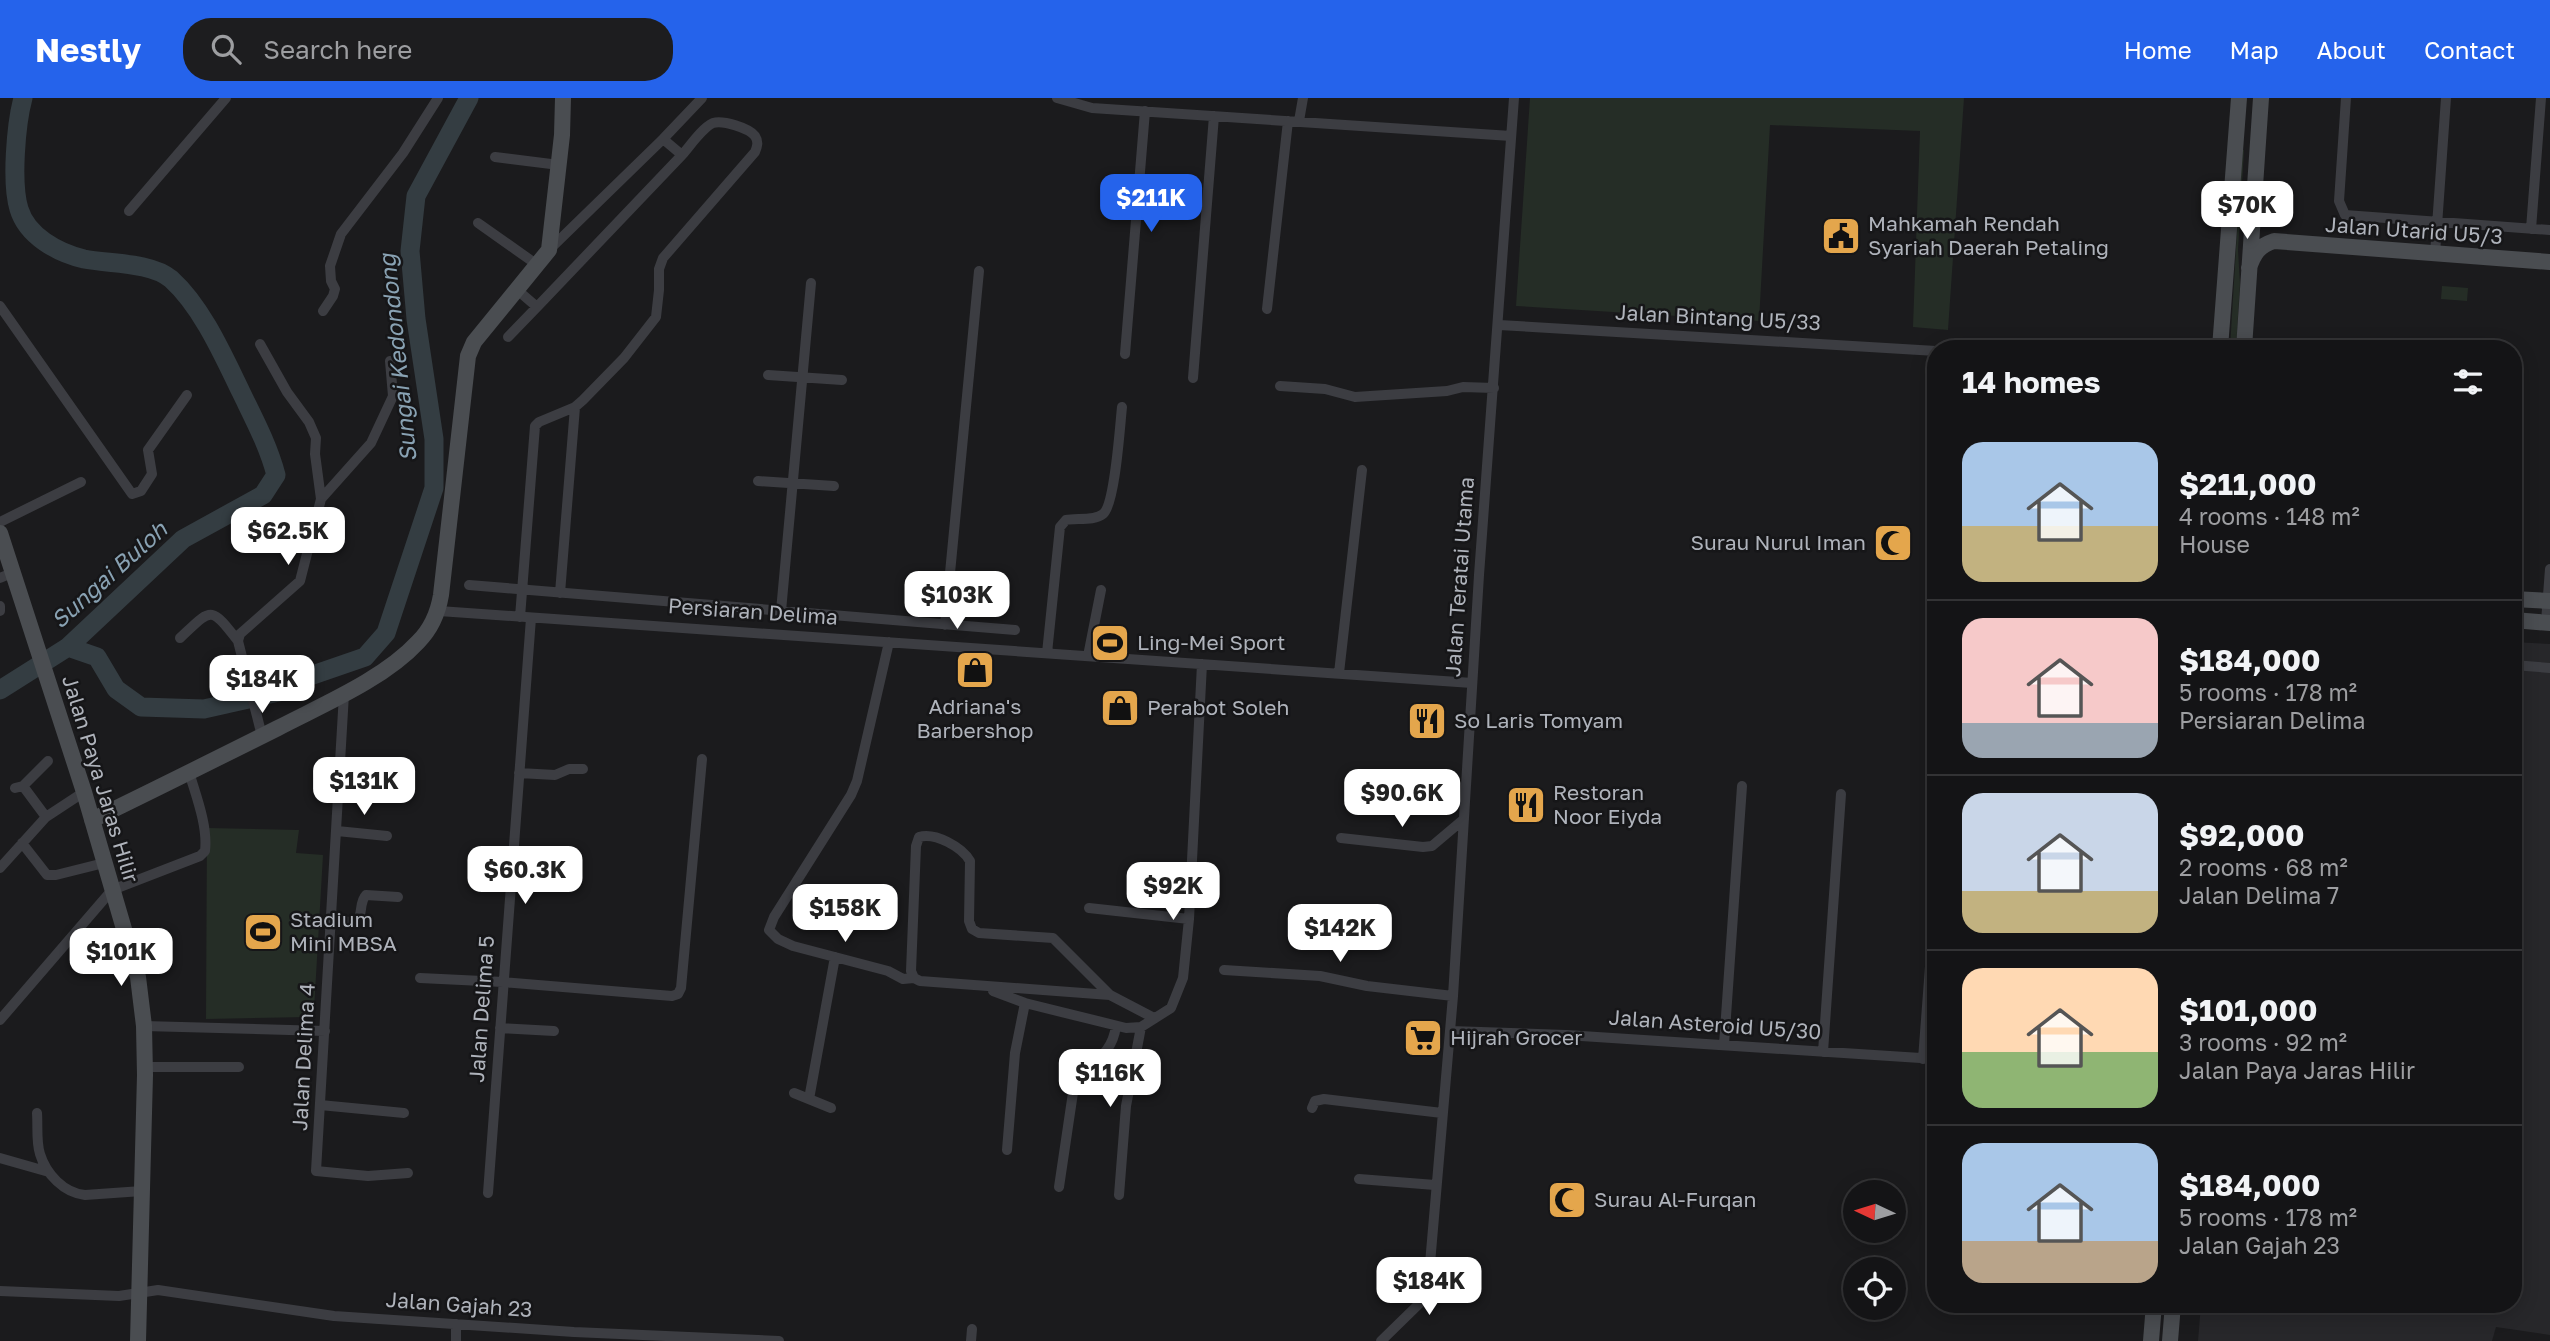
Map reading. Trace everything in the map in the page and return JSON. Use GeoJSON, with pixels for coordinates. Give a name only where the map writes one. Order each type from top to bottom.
{"type":"FeatureCollection","features":[{"type":"Feature","properties":{"kind":"street"},"geometry":{"type":"LineString","coordinates":[[323,311],[335,289],[331,281],[330,266],[341,234],[403,153],[438,98]]}},
{"type":"Feature","properties":{"kind":"street"},"geometry":{"type":"LineString","coordinates":[[549,250],[559,165],[563,98]]}},
{"type":"Feature","properties":{"kind":"street"},"geometry":{"type":"LineString","coordinates":[[92,820],[344,694],[395,662],[418,643],[439,611],[468,356],[474,342],[549,250],[702,98]]}},
{"type":"Feature","properties":{"kind":"street"},"geometry":{"type":"LineString","coordinates":[[1057,98],[1092,107],[1511,136]]}},
{"type":"Feature","properties":{"kind":"street"},"geometry":{"type":"LineString","coordinates":[[1267,309],[1293,121],[1303,98]]}},
{"type":"Feature","properties":{"kind":"street","name":"Jalan Teratai Utama"},"geometry":{"type":"LineString","coordinates":[[1394,1335],[1426,1295],[1429,1269],[1453,996],[1472,682],[1514,98]]}},
{"type":"Feature","properties":{"kind":"street"},"geometry":{"type":"LineString","coordinates":[[2346,98],[2339,201],[2345,215],[2550,230]]}},
{"type":"Feature","properties":{"kind":"street"},"geometry":{"type":"LineString","coordinates":[[2435,254],[2446,98]]}},
{"type":"Feature","properties":{"kind":"street"},"geometry":{"type":"LineString","coordinates":[[2531,229],[2541,98]]}},
{"type":"Feature","properties":{"kind":"street"},"geometry":{"type":"LineString","coordinates":[[129,211],[220,100]]}},
{"type":"Feature","properties":{"kind":"street"},"geometry":{"type":"LineString","coordinates":[[1125,354],[1145,111]]}},
{"type":"Feature","properties":{"kind":"street"},"geometry":{"type":"LineString","coordinates":[[1193,378],[1214,116]]}},
{"type":"Feature","properties":{"kind":"street"},"geometry":{"type":"LineString","coordinates":[[2244,340],[2253,213],[2249,116]]}},
{"type":"Feature","properties":{"kind":"street"},"geometry":{"type":"LineString","coordinates":[[2221,340],[2249,116]]}},
{"type":"Feature","properties":{"kind":"street"},"geometry":{"type":"LineString","coordinates":[[508,337],[709,126],[716,122],[754,134],[757,142],[755,152],[663,258],[659,269],[659,303],[656,317],[624,358],[575,407],[560,593]]}},
{"type":"Feature","properties":{"kind":"street"},"geometry":{"type":"LineString","coordinates":[[663,139],[681,155]]}},
{"type":"Feature","properties":{"kind":"street"},"geometry":{"type":"LineString","coordinates":[[495,157],[559,165]]}},
{"type":"Feature","properties":{"kind":"street"},"geometry":{"type":"LineString","coordinates":[[2249,268],[2254,254],[2263,245],[2274,242],[2258,226],[2253,213]]}},
{"type":"Feature","properties":{"kind":"street"},"geometry":{"type":"LineString","coordinates":[[478,223],[536,264]]}},
{"type":"Feature","properties":{"kind":"street","name":"Jalan Utarid U5/3"},"geometry":{"type":"LineString","coordinates":[[2274,242],[2550,262]]}},
{"type":"Feature","properties":{"kind":"street"},"geometry":{"type":"LineString","coordinates":[[945,625],[979,271]]}},
{"type":"Feature","properties":{"kind":"street"},"geometry":{"type":"LineString","coordinates":[[781,611],[810,283]]}},
{"type":"Feature","properties":{"kind":"street"},"geometry":{"type":"LineString","coordinates":[[516,288],[537,307]]}},
{"type":"Feature","properties":{"kind":"street"},"geometry":{"type":"LineString","coordinates":[[0,306],[132,494],[141,491],[152,474],[148,450],[187,395]]}},
{"type":"Feature","properties":{"kind":"street","name":"Jalan Bintang U5/33"},"geometry":{"type":"LineString","coordinates":[[1499,325],[1927,350]]}},
{"type":"Feature","properties":{"kind":"street"},"geometry":{"type":"LineString","coordinates":[[238,641],[240,634],[300,582],[321,499],[316,438],[309,422],[287,391],[260,344]]}},
{"type":"Feature","properties":{"kind":"street"},"geometry":{"type":"LineString","coordinates":[[321,499],[371,443],[393,396],[390,361]]}},
{"type":"Feature","properties":{"kind":"street"},"geometry":{"type":"LineString","coordinates":[[768,375],[842,380]]}},
{"type":"Feature","properties":{"kind":"street"},"geometry":{"type":"LineString","coordinates":[[1280,386],[1325,389],[1355,397],[1447,391],[1463,387],[1494,388]]}},
{"type":"Feature","properties":{"kind":"street","name":"Jalan Delima 5"},"geometry":{"type":"LineString","coordinates":[[488,1193],[519,773],[526,617],[522,590],[535,426],[575,407]]}},
{"type":"Feature","properties":{"kind":"street"},"geometry":{"type":"LineString","coordinates":[[1046,653],[1061,524],[1069,519],[1098,517],[1107,510],[1112,493],[1122,407]]}},
{"type":"Feature","properties":{"kind":"street"},"geometry":{"type":"LineString","coordinates":[[1339,673],[1362,470]]}},
{"type":"Feature","properties":{"kind":"street"},"geometry":{"type":"LineString","coordinates":[[758,481],[834,486]]}},
{"type":"Feature","properties":{"kind":"street"},"geometry":{"type":"LineString","coordinates":[[0,522],[81,482]]}},
{"type":"Feature","properties":{"kind":"street","name":"Jalan Paya Jaras Hilir"},"geometry":{"type":"LineString","coordinates":[[0,533],[6,575],[26,619],[84,792],[138,977],[144,1026],[145,1067],[138,1341]]}},
{"type":"Feature","properties":{"kind":"street"},"geometry":{"type":"LineString","coordinates":[[2522,621],[2548,623],[2550,569]]}},
{"type":"Feature","properties":{"kind":"street"},"geometry":{"type":"LineString","coordinates":[[469,585],[1015,630]]}},
{"type":"Feature","properties":{"kind":"street"},"geometry":{"type":"LineString","coordinates":[[1088,656],[1101,590]]}},
{"type":"Feature","properties":{"kind":"street"},"geometry":{"type":"LineString","coordinates":[[2522,600],[2549,601]]}},
{"type":"Feature","properties":{"kind":"street","name":"Persiaran Delima"},"geometry":{"type":"LineString","coordinates":[[439,611],[1472,682]]}},
{"type":"Feature","properties":{"kind":"street"},"geometry":{"type":"LineString","coordinates":[[180,638],[203,616],[218,616],[238,641],[262,736]]}},
{"type":"Feature","properties":{"kind":"street"},"geometry":{"type":"LineString","coordinates":[[889,642],[857,781],[851,795],[770,923],[769,930],[778,939],[793,946],[888,971],[903,979],[1110,995]]}},
{"type":"Feature","properties":{"kind":"street"},"geometry":{"type":"LineString","coordinates":[[982,986],[1025,1003],[1116,1026],[1141,1027],[1171,1008],[1183,978],[1189,919],[1202,664]]}},
{"type":"Feature","properties":{"kind":"street"},"geometry":{"type":"LineString","coordinates":[[2522,666],[2550,668]]}},
{"type":"Feature","properties":{"kind":"street","name":"Jalan Delima 4"},"geometry":{"type":"LineString","coordinates":[[344,694],[316,1171],[368,1176],[408,1173]]}},
{"type":"Feature","properties":{"kind":"street"},"geometry":{"type":"LineString","coordinates":[[420,978],[672,996],[678,994],[681,988],[702,759]]}},
{"type":"Feature","properties":{"kind":"street"},"geometry":{"type":"LineString","coordinates":[[46,817],[19,787],[48,761]]}},
{"type":"Feature","properties":{"kind":"street"},"geometry":{"type":"LineString","coordinates":[[519,773],[555,775],[569,769],[583,769]]}},
{"type":"Feature","properties":{"kind":"street"},"geometry":{"type":"LineString","coordinates":[[0,1020],[112,890],[200,856],[205,851],[200,809],[189,772]]}},
{"type":"Feature","properties":{"kind":"street"},"geometry":{"type":"LineString","coordinates":[[1724,1045],[1742,786]]}},
{"type":"Feature","properties":{"kind":"street"},"geometry":{"type":"LineString","coordinates":[[0,868],[46,817],[84,792]]}},
{"type":"Feature","properties":{"kind":"street"},"geometry":{"type":"LineString","coordinates":[[1823,1052],[1841,794]]}},
{"type":"Feature","properties":{"kind":"street"},"geometry":{"type":"LineString","coordinates":[[1341,838],[1423,848],[1432,846],[1464,819]]}},
{"type":"Feature","properties":{"kind":"street"},"geometry":{"type":"LineString","coordinates":[[337,831],[387,836]]}},
{"type":"Feature","properties":{"kind":"street"},"geometry":{"type":"LineString","coordinates":[[914,978],[911,971],[916,846],[919,837],[923,835],[953,845],[968,857],[969,921],[972,929],[979,933],[1053,938],[1110,995],[1154,1018]]}},
{"type":"Feature","properties":{"kind":"street"},"geometry":{"type":"LineString","coordinates":[[22,843],[47,875],[104,863]]}},
{"type":"Feature","properties":{"kind":"street"},"geometry":{"type":"LineString","coordinates":[[331,921],[357,922],[362,899],[366,895],[398,897]]}},
{"type":"Feature","properties":{"kind":"street"},"geometry":{"type":"LineString","coordinates":[[1089,908],[1189,919]]}},
{"type":"Feature","properties":{"kind":"street"},"geometry":{"type":"LineString","coordinates":[[809,1099],[835,957]]}},
{"type":"Feature","properties":{"kind":"street"},"geometry":{"type":"LineString","coordinates":[[1224,970],[1320,976],[1367,986],[1453,996]]}},
{"type":"Feature","properties":{"kind":"street"},"geometry":{"type":"LineString","coordinates":[[1007,1150],[1015,1053],[1025,1003]]}},
{"type":"Feature","properties":{"kind":"street"},"geometry":{"type":"LineString","coordinates":[[1923,1059],[1927,1006]]}},
{"type":"Feature","properties":{"kind":"street"},"geometry":{"type":"LineString","coordinates":[[144,1026],[325,1031]]}},
{"type":"Feature","properties":{"kind":"street"},"geometry":{"type":"LineString","coordinates":[[1059,1187],[1077,1079],[1110,1046],[1115,1038],[1116,1026]]}},
{"type":"Feature","properties":{"kind":"street"},"geometry":{"type":"LineString","coordinates":[[1119,1195],[1126,1106],[1141,1027]]}},
{"type":"Feature","properties":{"kind":"street"},"geometry":{"type":"LineString","coordinates":[[500,1028],[554,1031]]}},
{"type":"Feature","properties":{"kind":"street","name":"Jalan Asteroid U5/30"},"geometry":{"type":"LineString","coordinates":[[1450,1031],[1566,1035],[1927,1059]]}},
{"type":"Feature","properties":{"kind":"street"},"geometry":{"type":"LineString","coordinates":[[145,1067],[239,1068]]}},
{"type":"Feature","properties":{"kind":"street"},"geometry":{"type":"LineString","coordinates":[[794,1093],[831,1108]]}},
{"type":"Feature","properties":{"kind":"street"},"geometry":{"type":"LineString","coordinates":[[1312,1108],[1315,1101],[1324,1099],[1442,1113]]}},
{"type":"Feature","properties":{"kind":"street"},"geometry":{"type":"LineString","coordinates":[[320,1105],[404,1113]]}},
{"type":"Feature","properties":{"kind":"street"},"geometry":{"type":"LineString","coordinates":[[37,1114],[40,1153],[49,1172],[63,1187],[75,1194],[142,1191]]}},
{"type":"Feature","properties":{"kind":"street"},"geometry":{"type":"LineString","coordinates":[[0,1158],[49,1172]]}},
{"type":"Feature","properties":{"kind":"street"},"geometry":{"type":"LineString","coordinates":[[1359,1179],[1435,1185]]}},
{"type":"Feature","properties":{"kind":"street","name":"Jalan Gajah 23"},"geometry":{"type":"LineString","coordinates":[[0,1291],[119,1296],[158,1290],[334,1316],[456,1324],[536,1335],[779,1341]]}},
{"type":"Feature","properties":{"kind":"street"},"geometry":{"type":"LineString","coordinates":[[2151,1341],[2153,1313]]}},
{"type":"Feature","properties":{"kind":"street"},"geometry":{"type":"LineString","coordinates":[[2170,1341],[2172,1313]]}},
{"type":"Feature","properties":{"kind":"street"},"geometry":{"type":"LineString","coordinates":[[456,1324],[456,1341]]}},
{"type":"Feature","properties":{"kind":"street"},"geometry":{"type":"LineString","coordinates":[[1381,1341],[1394,1335]]}},
{"type":"Feature","properties":{"kind":"shaded area"},"geometry":{"type":"Polygon","coordinates":[[[1530,98],[1964,98],[1948,330],[1913,327],[1920,131],[1770,125],[1759,321],[1516,306],[1530,98]]]}},
{"type":"Feature","properties":{"kind":"shaded area"},"geometry":{"type":"Polygon","coordinates":[[[2242,150],[2244,150],[2236,340],[2230,340],[2242,150]]]}},
{"type":"Feature","properties":{"kind":"shaded area"},"geometry":{"type":"Polygon","coordinates":[[[2442,286],[2468,288],[2467,301],[2441,299],[2442,286]]]}},
{"type":"Feature","properties":{"kind":"shaded area"},"geometry":{"type":"Polygon","coordinates":[[[2522,642],[2550,644],[2550,1335],[2496,1327],[2492,1341],[2198,1341],[2200,1313],[2522,1313],[2522,642]]]}},
{"type":"Feature","properties":{"kind":"shaded area","name":"Stadium Mini MBSA"},"geometry":{"type":"Polygon","coordinates":[[[207,828],[299,830],[296,853],[323,855],[314,1010],[307,1017],[206,1019],[207,828]]]}},
{"type":"Feature","properties":{"kind":"waterway","name":"Sungai Buloh"},"geometry":{"type":"LineString","coordinates":[[0,690],[68,647],[183,539],[263,495],[276,475],[260,432],[219,347],[182,290],[163,273],[152,269],[84,259],[54,248],[36,235],[23,219],[15,184],[18,123],[23,98]]}},
{"type":"Feature","properties":{"kind":"waterway","name":"Sungai Kedondong"},"geometry":{"type":"LineString","coordinates":[[68,647],[97,657],[116,689],[141,707],[204,709],[283,691],[307,677],[365,657],[386,633],[434,488],[434,439],[416,319],[410,251],[416,196],[469,98]]}},
{"type":"Feature","properties":{"kind":"place","name":"Mahkamah Rendah Syariah Daerah Petaling"},"geometry":{"type":"Point","coordinates":[1841,236]}},
{"type":"Feature","properties":{"kind":"place","name":"Surau Nurul Iman"},"geometry":{"type":"Point","coordinates":[1893,543]}},
{"type":"Feature","properties":{"kind":"place","name":"Ling-Mei Sport"},"geometry":{"type":"Point","coordinates":[1110,643]}},
{"type":"Feature","properties":{"kind":"place","name":"Adriana's Barbershop"},"geometry":{"type":"Point","coordinates":[975,670]}},
{"type":"Feature","properties":{"kind":"place","name":"Perabot Soleh"},"geometry":{"type":"Point","coordinates":[1120,708]}},
{"type":"Feature","properties":{"kind":"place","name":"So Laris Tomyam"},"geometry":{"type":"Point","coordinates":[1427,721]}},
{"type":"Feature","properties":{"kind":"place","name":"Restoran Noor Eiyda"},"geometry":{"type":"Point","coordinates":[1526,805]}},
{"type":"Feature","properties":{"kind":"place","name":"Stadium Mini MBSA"},"geometry":{"type":"Point","coordinates":[263,932]}},
{"type":"Feature","properties":{"kind":"place","name":"Hijrah Grocer"},"geometry":{"type":"Point","coordinates":[1423,1038]}},
{"type":"Feature","properties":{"kind":"place","name":"Surau Al-Furqan"},"geometry":{"type":"Point","coordinates":[1567,1200]}}]}
